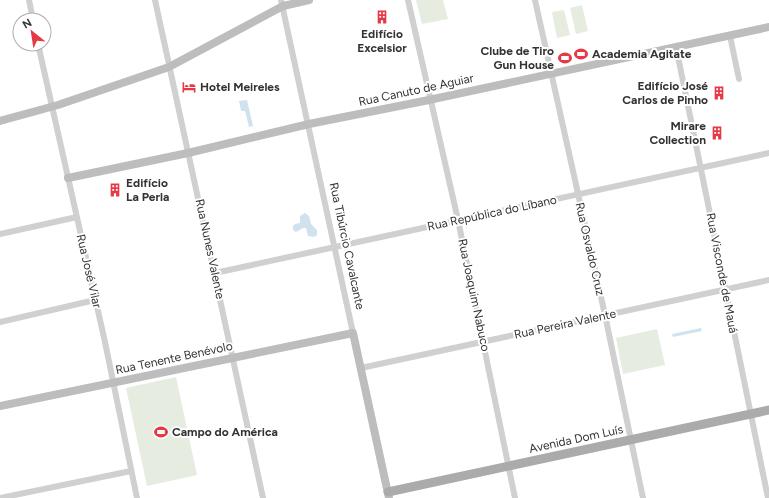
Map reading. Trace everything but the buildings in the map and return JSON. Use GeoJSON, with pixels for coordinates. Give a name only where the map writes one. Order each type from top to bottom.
{"type":"FeatureCollection","features":[{"type":"Feature","properties":{"kind":"main road","name":"Avenida Dom Luís"},"geometry":{"type":"LineString","coordinates":[[388,495],[508,466],[769,410]]}},
{"type":"Feature","properties":{"kind":"street"},"geometry":{"type":"LineString","coordinates":[[29,0],[31,12]]}},
{"type":"Feature","properties":{"kind":"street","name":"Rua Nunes Valente"},"geometry":{"type":"LineString","coordinates":[[155,0],[263,498]]}},
{"type":"Feature","properties":{"kind":"street"},"geometry":{"type":"LineString","coordinates":[[0,122],[52,107],[169,67],[282,3],[309,0]]}},
{"type":"Feature","properties":{"kind":"street","name":"Rua Joaquim Nabuco"},"geometry":{"type":"LineString","coordinates":[[408,0],[458,220],[515,498]]}},
{"type":"Feature","properties":{"kind":"street","name":"Rua Osvaldo Cruz"},"geometry":{"type":"LineString","coordinates":[[535,0],[605,315],[643,498]]}},
{"type":"Feature","properties":{"kind":"street","name":"Rua Tibúrcio Cavalcante"},"geometry":{"type":"LineString","coordinates":[[282,3],[336,247],[388,495]]}},
{"type":"Feature","properties":{"kind":"street","name":"Rua Canuto de Aguiar"},"geometry":{"type":"LineString","coordinates":[[68,178],[188,153],[309,124],[430,100],[769,28]]}},
{"type":"Feature","properties":{"kind":"street"},"geometry":{"type":"LineString","coordinates":[[730,36],[739,79]]}},
{"type":"Feature","properties":{"kind":"street","name":"Rua Visconde de Mauá"},"geometry":{"type":"LineString","coordinates":[[676,47],[768,498]]}},
{"type":"Feature","properties":{"kind":"street","name":"Rua José Vilar"},"geometry":{"type":"LineString","coordinates":[[40,52],[137,498]]}},
{"type":"Feature","properties":{"kind":"street","name":"Rua República do Líbano"},"geometry":{"type":"LineString","coordinates":[[215,273],[769,153]]}},
{"type":"Feature","properties":{"kind":"street"},"geometry":{"type":"LineString","coordinates":[[0,234],[76,217]]}},
{"type":"Feature","properties":{"kind":"street","name":"Rua Pereira Valente"},"geometry":{"type":"LineString","coordinates":[[361,368],[769,280]]}},
{"type":"Feature","properties":{"kind":"street"},"geometry":{"type":"LineString","coordinates":[[0,322],[95,300]]}},
{"type":"Feature","properties":{"kind":"street","name":"Rua Tenente Benévolo"},"geometry":{"type":"LineString","coordinates":[[0,406],[353,332]]}},
{"type":"Feature","properties":{"kind":"street"},"geometry":{"type":"LineString","coordinates":[[0,498],[131,470]]}},
{"type":"Feature","properties":{"kind":"shaded area"},"geometry":{"type":"Polygon","coordinates":[[[416,0],[443,0],[448,19],[422,24],[416,0]]]}},
{"type":"Feature","properties":{"kind":"shaded area"},"geometry":{"type":"Polygon","coordinates":[[[582,5],[588,31],[576,34],[570,8],[582,5]]]}},
{"type":"Feature","properties":{"kind":"shaded area"},"geometry":{"type":"Polygon","coordinates":[[[564,10],[570,35],[557,38],[552,12],[564,10]]]}},
{"type":"Feature","properties":{"kind":"shaded area"},"geometry":{"type":"Polygon","coordinates":[[[657,329],[665,365],[623,374],[616,338],[657,329]]]}},
{"type":"Feature","properties":{"kind":"shaded area","name":"Campo do América"},"geometry":{"type":"Polygon","coordinates":[[[176,377],[197,475],[147,486],[126,388],[176,377]]]}},
{"type":"Feature","properties":{"kind":"water"},"geometry":{"type":"Polygon","coordinates":[[[247,100],[253,126],[249,127],[245,111],[241,111],[239,101],[247,100]]]}},
{"type":"Feature","properties":{"kind":"water"},"geometry":{"type":"Polygon","coordinates":[[[305,213],[309,216],[311,224],[317,230],[317,235],[314,237],[308,236],[306,228],[296,232],[293,230],[293,226],[295,224],[300,223],[300,216],[305,213]]]}},
{"type":"Feature","properties":{"kind":"water"},"geometry":{"type":"Polygon","coordinates":[[[701,328],[702,331],[673,337],[672,334],[701,328]]]}},
{"type":"Feature","properties":{"kind":"place","name":"Edifício Excelsior"},"geometry":{"type":"Point","coordinates":[382,17]}},
{"type":"Feature","properties":{"kind":"place","name":"Academia Agitate"},"geometry":{"type":"Point","coordinates":[581,54]}},
{"type":"Feature","properties":{"kind":"place","name":"Clube de Tiro Gun House"},"geometry":{"type":"Point","coordinates":[565,58]}},
{"type":"Feature","properties":{"kind":"place","name":"Hotel Meireles"},"geometry":{"type":"Point","coordinates":[189,87]}},
{"type":"Feature","properties":{"kind":"place","name":"Edifício José Carlos de Pinho"},"geometry":{"type":"Point","coordinates":[719,93]}},
{"type":"Feature","properties":{"kind":"place","name":"Mirare Collection"},"geometry":{"type":"Point","coordinates":[717,133]}},
{"type":"Feature","properties":{"kind":"place","name":"Edifício La Perla"},"geometry":{"type":"Point","coordinates":[115,190]}},
{"type":"Feature","properties":{"kind":"place","name":"Campo do América"},"geometry":{"type":"Point","coordinates":[161,432]}}]}
